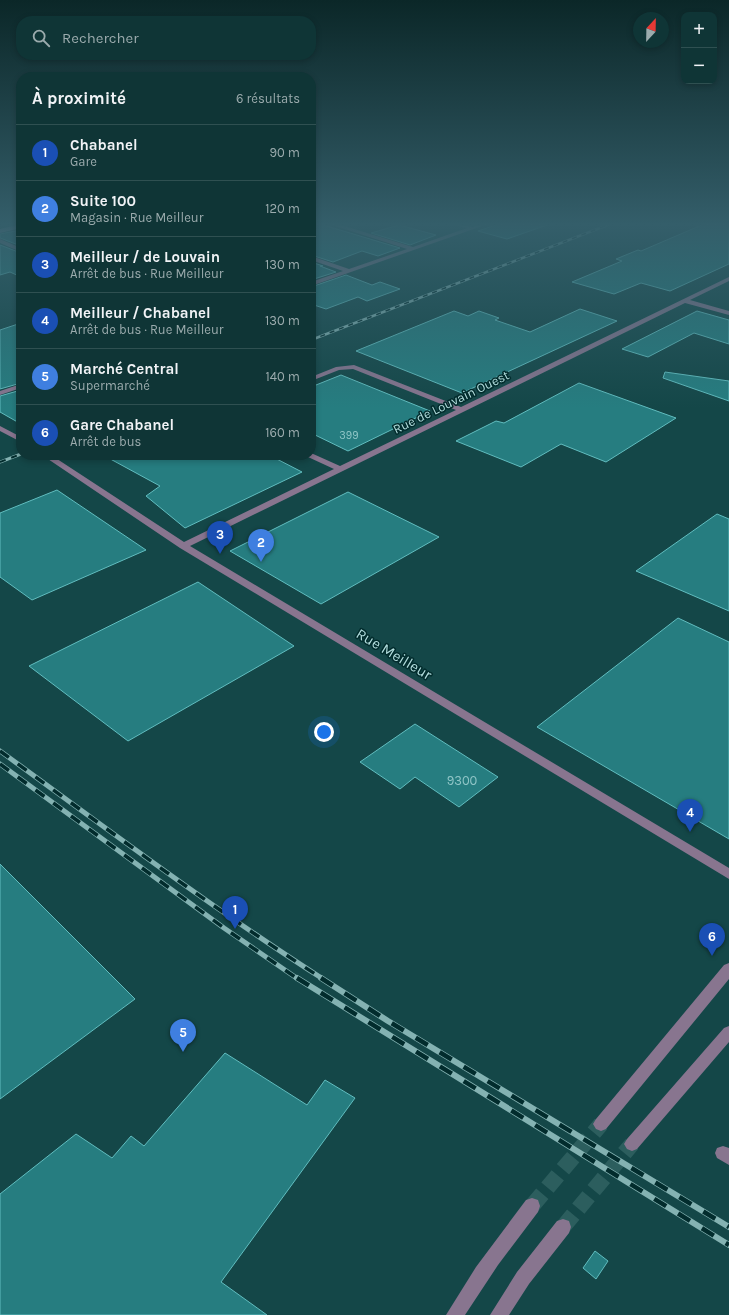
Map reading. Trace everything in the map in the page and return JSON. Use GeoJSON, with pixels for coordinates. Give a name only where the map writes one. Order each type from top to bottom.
{"type":"FeatureCollection","features":[{"type":"Feature","properties":{"kind":"street","name":"Rue de Louvain Ouest"},"geometry":{"type":"LineString","coordinates":[[183,546],[717,285]]}},
{"type":"Feature","properties":{"kind":"street"},"geometry":{"type":"LineString","coordinates":[[686,301],[729,313]]}},
{"type":"Feature","properties":{"kind":"street"},"geometry":{"type":"LineString","coordinates":[[316,377],[338,368],[357,367],[462,410]]}},
{"type":"Feature","properties":{"kind":"street"},"geometry":{"type":"LineString","coordinates":[[0,393],[16,388]]}},
{"type":"Feature","properties":{"kind":"street"},"geometry":{"type":"LineString","coordinates":[[0,428],[16,437]]}},
{"type":"Feature","properties":{"kind":"street"},"geometry":{"type":"LineString","coordinates":[[316,457],[340,469]]}},
{"type":"Feature","properties":{"kind":"street","name":"Rue Meilleur"},"geometry":{"type":"LineString","coordinates":[[54,460],[183,546],[729,874]]}},
{"type":"Feature","properties":{"kind":"street"},"geometry":{"type":"LineString","coordinates":[[601,1124],[729,969]]}},
{"type":"Feature","properties":{"kind":"street"},"geometry":{"type":"LineString","coordinates":[[632,1144],[729,1032]]}},
{"type":"Feature","properties":{"kind":"street"},"geometry":{"type":"LineString","coordinates":[[455,1315],[469,1291],[501,1244],[532,1206]]}},
{"type":"Feature","properties":{"kind":"street"},"geometry":{"type":"LineString","coordinates":[[499,1315],[523,1278],[563,1227]]}},
{"type":"Feature","properties":{"kind":"building"},"geometry":{"type":"Polygon","coordinates":[[[316,285],[390,285],[400,289],[367,301],[358,297],[326,309],[316,306],[316,285]]]}},
{"type":"Feature","properties":{"kind":"building"},"geometry":{"type":"Polygon","coordinates":[[[584,285],[635,285],[614,294],[584,285]]]}},
{"type":"Feature","properties":{"kind":"building"},"geometry":{"type":"Polygon","coordinates":[[[650,285],[682,285],[670,291],[650,285]]]}},
{"type":"Feature","properties":{"kind":"building"},"geometry":{"type":"Polygon","coordinates":[[[580,309],[617,321],[462,393],[356,351],[454,311],[468,316],[479,311],[499,318],[495,320],[530,332],[580,309]]]}},
{"type":"Feature","properties":{"kind":"building"},"geometry":{"type":"Polygon","coordinates":[[[697,311],[729,320],[729,344],[694,333],[648,357],[622,349],[697,311]]]}},
{"type":"Feature","properties":{"kind":"building"},"geometry":{"type":"Polygon","coordinates":[[[16,325],[16,384],[0,389],[0,330],[16,325]]]}},
{"type":"Feature","properties":{"kind":"building"},"geometry":{"type":"Polygon","coordinates":[[[665,372],[729,381],[729,401],[663,378],[665,372]]]}},
{"type":"Feature","properties":{"kind":"building"},"geometry":{"type":"Polygon","coordinates":[[[341,375],[430,411],[348,451],[316,435],[316,385],[341,375]]]}},
{"type":"Feature","properties":{"kind":"building"},"geometry":{"type":"Polygon","coordinates":[[[579,383],[676,418],[606,462],[561,444],[521,467],[456,441],[496,421],[504,423],[579,383]]]}},
{"type":"Feature","properties":{"kind":"building"},"geometry":{"type":"Polygon","coordinates":[[[16,391],[16,421],[0,412],[0,396],[16,391]]]}},
{"type":"Feature","properties":{"kind":"building"},"geometry":{"type":"Polygon","coordinates":[[[112,460],[279,460],[302,472],[185,528],[146,496],[160,486],[112,460]]]}},
{"type":"Feature","properties":{"kind":"building"},"geometry":{"type":"Polygon","coordinates":[[[57,490],[146,550],[32,600],[0,577],[0,513],[57,490]]]}},
{"type":"Feature","properties":{"kind":"building"},"geometry":{"type":"Polygon","coordinates":[[[348,492],[439,537],[321,604],[230,551],[348,492]]]}},
{"type":"Feature","properties":{"kind":"building"},"geometry":{"type":"Polygon","coordinates":[[[717,514],[729,519],[729,611],[636,571],[717,514]]]}},
{"type":"Feature","properties":{"kind":"building"},"geometry":{"type":"Polygon","coordinates":[[[198,582],[294,646],[128,741],[29,666],[198,582]]]}},
{"type":"Feature","properties":{"kind":"building"},"geometry":{"type":"Polygon","coordinates":[[[678,618],[729,642],[729,839],[537,727],[678,618]]]}},
{"type":"Feature","properties":{"kind":"building"},"geometry":{"type":"Polygon","coordinates":[[[415,724],[498,777],[459,807],[415,777],[400,789],[360,762],[415,724]]]}},
{"type":"Feature","properties":{"kind":"building"},"geometry":{"type":"Polygon","coordinates":[[[0,864],[135,999],[0,1099],[0,864]]]}},
{"type":"Feature","properties":{"kind":"building"},"geometry":{"type":"Polygon","coordinates":[[[225,1053],[307,1105],[325,1080],[355,1098],[221,1282],[267,1315],[0,1315],[0,1194],[76,1134],[112,1158],[131,1136],[144,1146],[225,1053]]]}},
{"type":"Feature","properties":{"kind":"building"},"geometry":{"type":"Polygon","coordinates":[[[595,1251],[608,1261],[596,1279],[583,1268],[595,1251]]]}},
{"type":"Feature","properties":{"kind":"tunnel"},"geometry":{"type":"LineString","coordinates":[[532,1206],[601,1124]]}},
{"type":"Feature","properties":{"kind":"tunnel"},"geometry":{"type":"LineString","coordinates":[[563,1227],[632,1144]]}},
{"type":"Feature","properties":{"kind":"railway"},"geometry":{"type":"LineString","coordinates":[[316,338],[452,285]]}},
{"type":"Feature","properties":{"kind":"railway"},"geometry":{"type":"LineString","coordinates":[[0,462],[16,456]]}},
{"type":"Feature","properties":{"kind":"railway"},"geometry":{"type":"LineString","coordinates":[[0,751],[200,896],[323,979]]}},
{"type":"Feature","properties":{"kind":"railway"},"geometry":{"type":"LineString","coordinates":[[0,764],[224,928],[298,979]]}},
{"type":"Feature","properties":{"kind":"railway"},"geometry":{"type":"LineString","coordinates":[[297,978],[729,1245]]}},
{"type":"Feature","properties":{"kind":"railway"},"geometry":{"type":"LineString","coordinates":[[321,978],[388,1021],[729,1227]]}},
{"type":"Feature","properties":{"kind":"place","name":"Meilleur / de Louvain"},"geometry":{"type":"Point","coordinates":[220,554]}},
{"type":"Feature","properties":{"kind":"place","name":"Suite 100"},"geometry":{"type":"Point","coordinates":[261,562]}},
{"type":"Feature","properties":{"kind":"place","name":"Meilleur / Chabanel"},"geometry":{"type":"Point","coordinates":[690,832]}},
{"type":"Feature","properties":{"kind":"place","name":"Chabanel"},"geometry":{"type":"Point","coordinates":[235,929]}},
{"type":"Feature","properties":{"kind":"place","name":"Gare Chabanel"},"geometry":{"type":"Point","coordinates":[712,956]}},
{"type":"Feature","properties":{"kind":"place","name":"Marché Central"},"geometry":{"type":"Point","coordinates":[183,1052]}}]}
